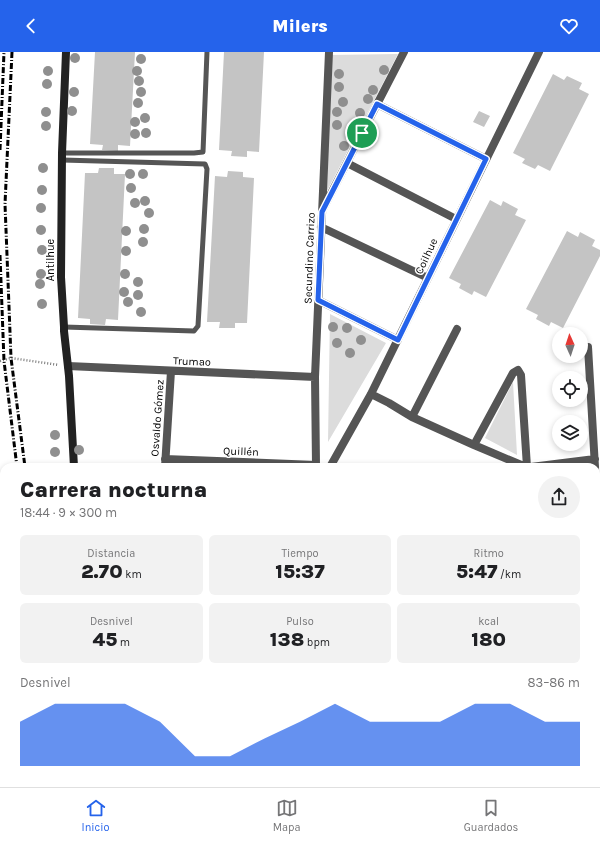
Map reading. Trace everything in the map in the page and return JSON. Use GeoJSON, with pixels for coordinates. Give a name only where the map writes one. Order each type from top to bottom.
{"type":"FeatureCollection","features":[{"type":"Feature","properties":{"kind":"main road","name":"Antilhue"},"geometry":{"type":"LineString","coordinates":[[66,52],[62,156],[61,277],[74,463]]}},
{"type":"Feature","properties":{"kind":"street","name":"Secundino Carrizo"},"geometry":{"type":"LineString","coordinates":[[318,463],[315,377],[329,52]]}},
{"type":"Feature","properties":{"kind":"street"},"geometry":{"type":"LineString","coordinates":[[322,212],[404,52]]}},
{"type":"Feature","properties":{"kind":"street","name":"Coilhue"},"geometry":{"type":"LineString","coordinates":[[332,463],[371,394],[539,52]]}},
{"type":"Feature","properties":{"kind":"street"},"geometry":{"type":"LineString","coordinates":[[377,104],[486,159]]}},
{"type":"Feature","properties":{"kind":"street"},"geometry":{"type":"LineString","coordinates":[[347,163],[456,219]]}},
{"type":"Feature","properties":{"kind":"street"},"geometry":{"type":"LineString","coordinates":[[321,227],[428,278]]}},
{"type":"Feature","properties":{"kind":"street"},"geometry":{"type":"LineString","coordinates":[[318,300],[398,340]]}},
{"type":"Feature","properties":{"kind":"street"},"geometry":{"type":"LineString","coordinates":[[412,417],[457,329]]}},
{"type":"Feature","properties":{"kind":"street"},"geometry":{"type":"LineString","coordinates":[[588,347],[595,463]]}},
{"type":"Feature","properties":{"kind":"street","name":"Trumao"},"geometry":{"type":"LineString","coordinates":[[68,366],[315,377]]}},
{"type":"Feature","properties":{"kind":"street"},"geometry":{"type":"LineString","coordinates":[[474,445],[513,373],[518,370],[521,375],[526,463]]}},
{"type":"Feature","properties":{"kind":"street","name":"Osvaldo Gómez"},"geometry":{"type":"LineString","coordinates":[[165,463],[171,371]]}},
{"type":"Feature","properties":{"kind":"street"},"geometry":{"type":"LineString","coordinates":[[371,394],[412,417],[517,463]]}},
{"type":"Feature","properties":{"kind":"lane"},"geometry":{"type":"LineString","coordinates":[[62,156],[203,152],[207,52]]}},
{"type":"Feature","properties":{"kind":"lane"},"geometry":{"type":"LineString","coordinates":[[62,156],[205,164],[207,169],[198,326],[194,331],[64,327]]}},
{"type":"Feature","properties":{"kind":"path"},"geometry":{"type":"LineString","coordinates":[[0,361],[11,358],[68,366]]}},
{"type":"Feature","properties":{"kind":"shaded area"},"geometry":{"type":"Polygon","coordinates":[[[398,54],[327,191],[330,55],[398,54]]]}},
{"type":"Feature","properties":{"kind":"shaded area"},"geometry":{"type":"Polygon","coordinates":[[[330,314],[386,343],[328,442],[330,314]]]}},
{"type":"Feature","properties":{"kind":"shaded area"},"geometry":{"type":"Polygon","coordinates":[[[513,382],[517,455],[485,438],[513,382]]]}},
{"type":"Feature","properties":{"kind":"building"},"geometry":{"type":"Polygon","coordinates":[[[95,52],[135,52],[130,146],[118,145],[118,151],[102,150],[103,145],[90,144],[95,52]]]}},
{"type":"Feature","properties":{"kind":"building"},"geometry":{"type":"Polygon","coordinates":[[[224,52],[264,52],[259,152],[247,151],[247,157],[231,156],[232,151],[219,150],[224,52]]]}},
{"type":"Feature","properties":{"kind":"building"},"geometry":{"type":"Polygon","coordinates":[[[553,74],[564,80],[567,76],[582,83],[579,89],[589,94],[550,171],[538,165],[535,169],[522,163],[525,159],[513,153],[553,74]]]}},
{"type":"Feature","properties":{"kind":"building"},"geometry":{"type":"Polygon","coordinates":[[[479,111],[490,116],[484,127],[473,122],[479,111]]]}},
{"type":"Feature","properties":{"kind":"building"},"geometry":{"type":"Polygon","coordinates":[[[99,168],[114,168],[114,174],[125,174],[118,320],[106,319],[105,325],[90,324],[90,319],[78,318],[85,173],[98,173],[99,168]]]}},
{"type":"Feature","properties":{"kind":"building"},"geometry":{"type":"Polygon","coordinates":[[[228,171],[243,172],[243,177],[254,178],[247,323],[235,323],[235,328],[219,328],[220,322],[207,322],[215,176],[227,177],[228,171]]]}},
{"type":"Feature","properties":{"kind":"building"},"geometry":{"type":"Polygon","coordinates":[[[490,200],[501,206],[503,201],[518,209],[515,215],[526,220],[486,297],[474,291],[472,295],[459,288],[461,284],[449,278],[490,200]]]}},
{"type":"Feature","properties":{"kind":"building"},"geometry":{"type":"Polygon","coordinates":[[[567,231],[578,237],[580,232],[595,240],[592,246],[600,250],[600,256],[564,327],[551,322],[549,326],[536,319],[538,315],[526,309],[567,231]]]}},
{"type":"Feature","properties":{"kind":"railway"},"geometry":{"type":"LineString","coordinates":[[0,150],[4,52]]}},
{"type":"Feature","properties":{"kind":"railway"},"geometry":{"type":"LineString","coordinates":[[12,52],[5,204],[11,358],[24,463]]}},
{"type":"Feature","properties":{"kind":"railway"},"geometry":{"type":"LineString","coordinates":[[0,255],[4,361],[17,463]]}},
{"type":"Feature","properties":{"kind":"route"},"geometry":{"type":"LineString","coordinates":[[377,104],[486,159],[398,340],[318,300],[322,212],[362,133],[377,104]]}}]}
